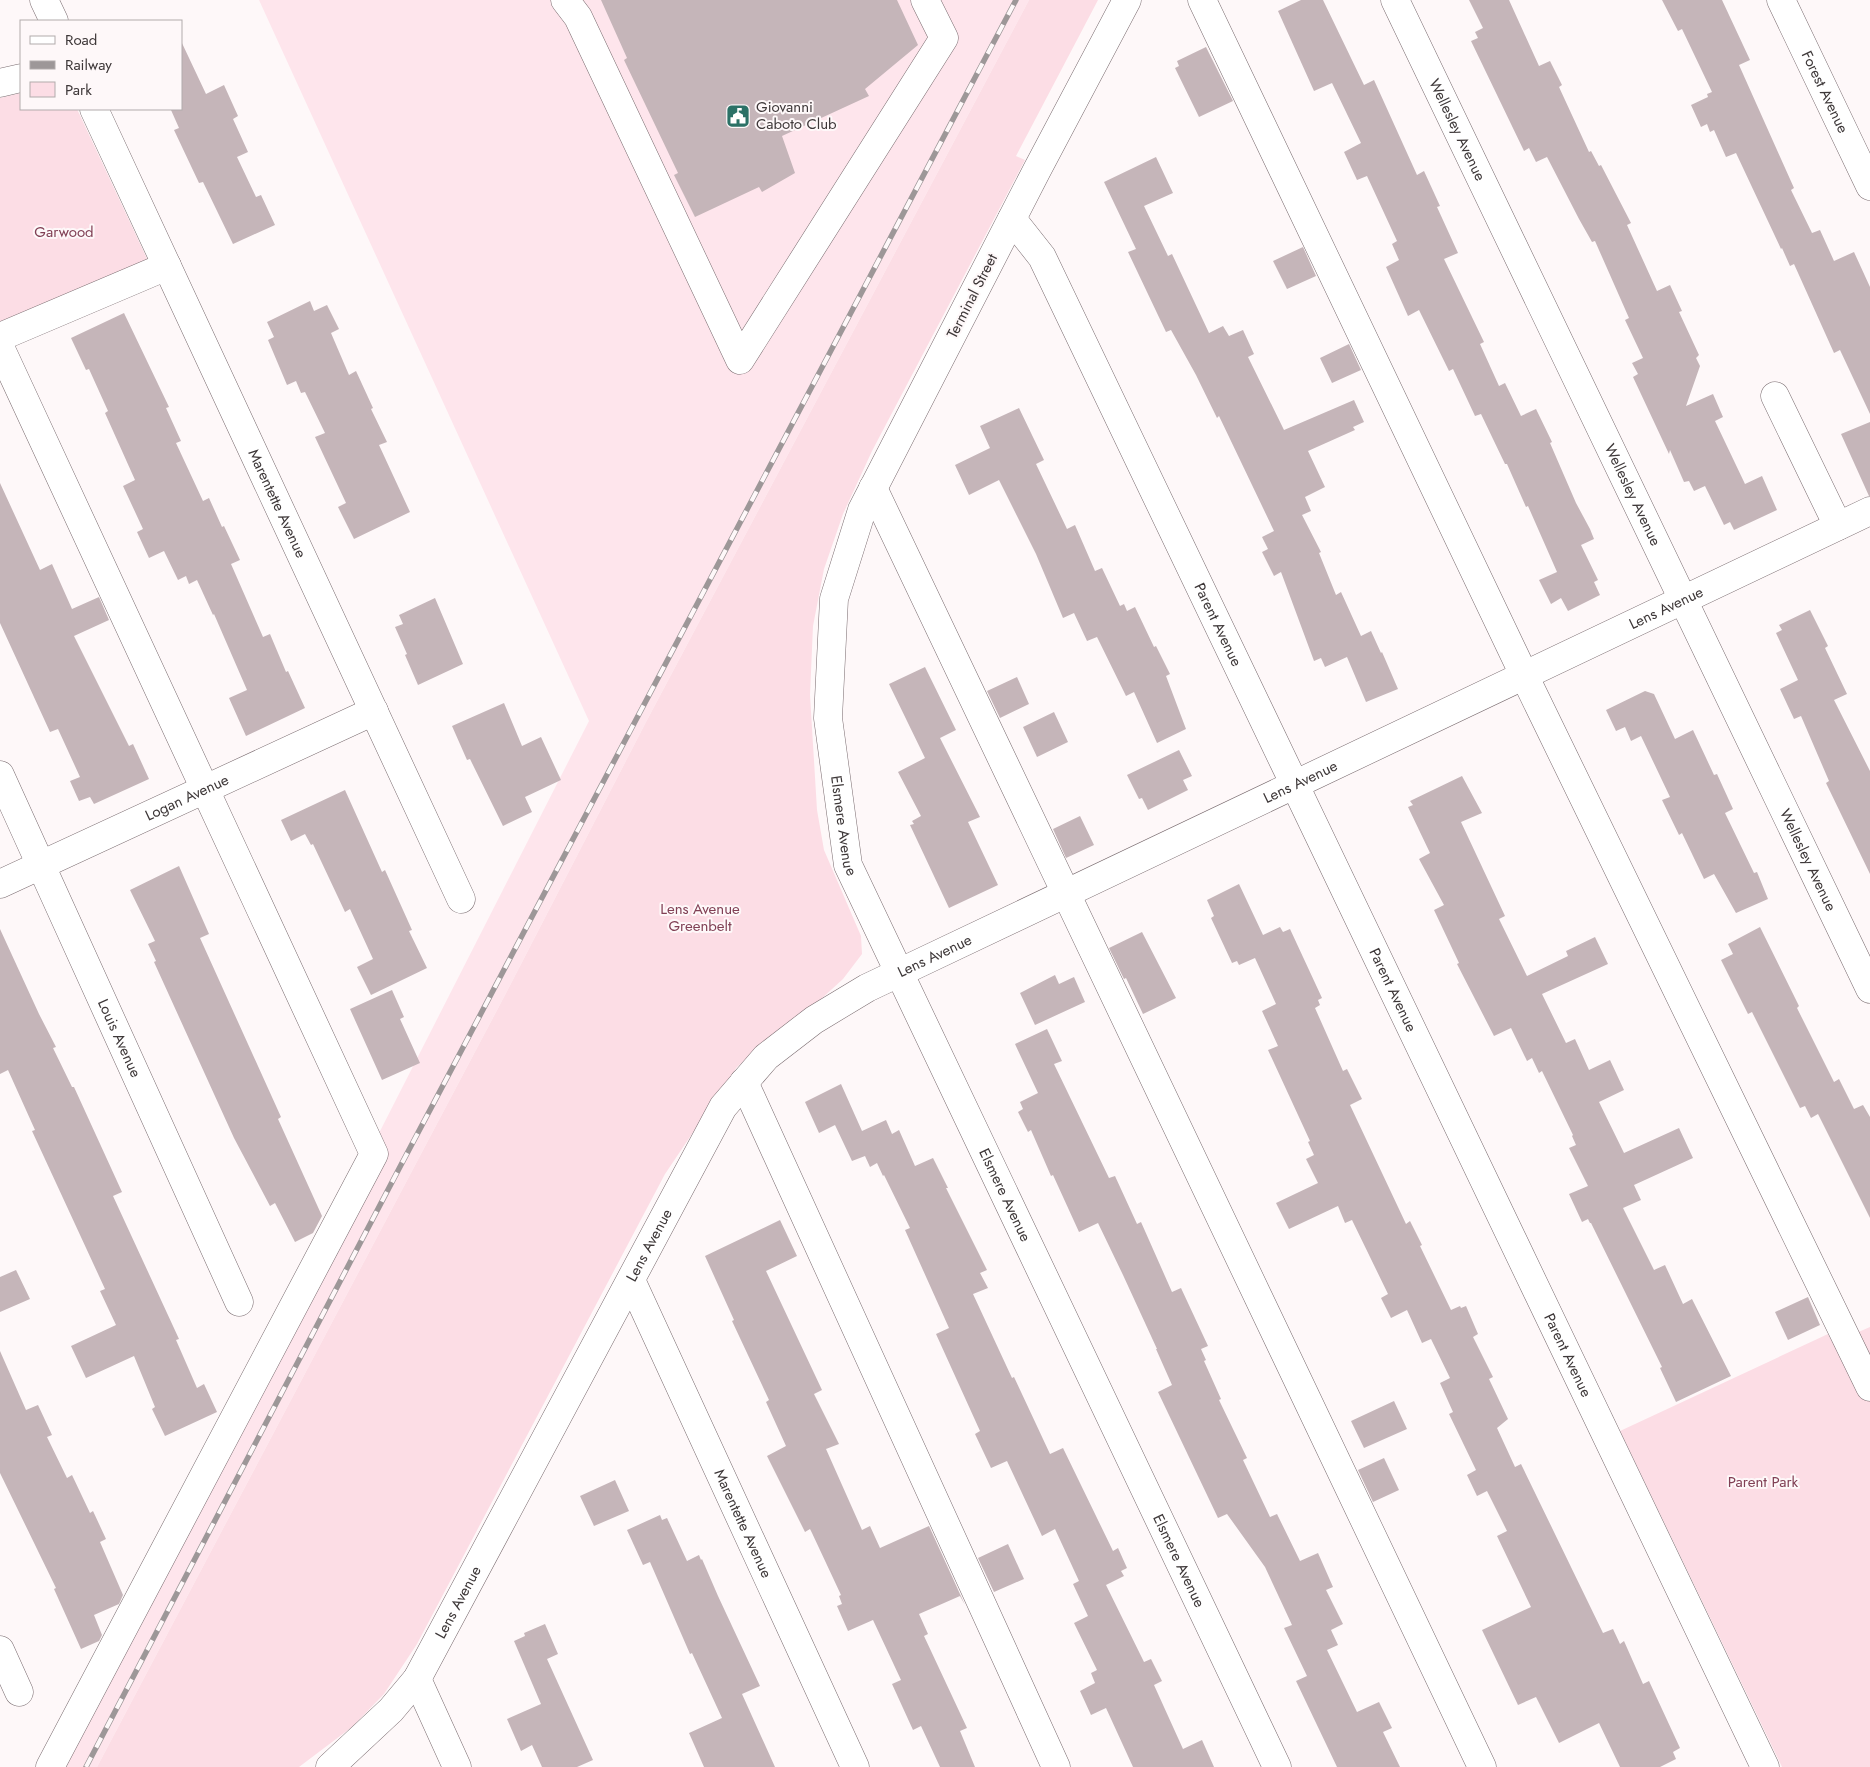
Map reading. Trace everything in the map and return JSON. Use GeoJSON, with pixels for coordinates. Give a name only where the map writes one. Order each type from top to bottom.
{"type":"FeatureCollection","features":[{"type":"Feature","properties":{"kind":"street"},"geometry":{"type":"LineString","coordinates":[[44,0],[54,20]]}},
{"type":"Feature","properties":{"kind":"street"},"geometry":{"type":"LineString","coordinates":[[565,0],[578,17],[740,360],[944,38],[926,0]]}},
{"type":"Feature","properties":{"kind":"street","name":"Terminal Street"},"geometry":{"type":"LineString","coordinates":[[834,599],[862,510],[1127,0]]}},
{"type":"Feature","properties":{"kind":"street"},"geometry":{"type":"LineString","coordinates":[[1202,0],[1524,675],[1870,1387]]}},
{"type":"Feature","properties":{"kind":"street","name":"Wellesley Avenue"},"geometry":{"type":"LineString","coordinates":[[1395,0],[1870,989]]}},
{"type":"Feature","properties":{"kind":"street","name":"Forest Avenue"},"geometry":{"type":"LineString","coordinates":[[1781,0],[1870,186]]}},
{"type":"Feature","properties":{"kind":"street"},"geometry":{"type":"LineString","coordinates":[[0,83],[20,78]]}},
{"type":"Feature","properties":{"kind":"street","name":"Marentette Avenue"},"geometry":{"type":"LineString","coordinates":[[94,110],[461,899]]}},
{"type":"Feature","properties":{"kind":"street","name":"Parent Avenue"},"geometry":{"type":"LineString","coordinates":[[1012,219],[1042,257],[1765,1767]]}},
{"type":"Feature","properties":{"kind":"street"},"geometry":{"type":"LineString","coordinates":[[0,337],[168,266]]}},
{"type":"Feature","properties":{"kind":"street"},"geometry":{"type":"LineString","coordinates":[[0,347],[374,1154],[50,1767]]}},
{"type":"Feature","properties":{"kind":"street"},"geometry":{"type":"LineString","coordinates":[[1775,396],[1838,526]]}},
{"type":"Feature","properties":{"kind":"street"},"geometry":{"type":"LineString","coordinates":[[873,488],[1482,1767]]}},
{"type":"Feature","properties":{"kind":"street","name":"Lens Avenue"},"geometry":{"type":"LineString","coordinates":[[330,1767],[391,1710],[417,1679],[723,1107],[766,1057],[814,1020],[867,988],[1870,511]]}},
{"type":"Feature","properties":{"kind":"street","name":"Elsmere Avenue"},"geometry":{"type":"LineString","coordinates":[[834,599],[828,718],[848,865],[1277,1767]]}},
{"type":"Feature","properties":{"kind":"street","name":"Logan Avenue"},"geometry":{"type":"LineString","coordinates":[[0,884],[374,711]]}},
{"type":"Feature","properties":{"kind":"street","name":"Louis Avenue"},"geometry":{"type":"LineString","coordinates":[[0,776],[239,1302]]}},
{"type":"Feature","properties":{"kind":"street"},"geometry":{"type":"LineString","coordinates":[[744,1082],[1056,1767]]}},
{"type":"Feature","properties":{"kind":"street","name":"Marentette Avenue"},"geometry":{"type":"LineString","coordinates":[[631,1280],[855,1767]]}},
{"type":"Feature","properties":{"kind":"street"},"geometry":{"type":"LineString","coordinates":[[0,1650],[19,1692]]}},
{"type":"Feature","properties":{"kind":"street"},"geometry":{"type":"LineString","coordinates":[[417,1679],[457,1767]]}},
{"type":"Feature","properties":{"kind":"shaded area"},"geometry":{"type":"Polygon","coordinates":[[[259,0],[1029,0],[646,722],[505,995],[97,1767],[56,1767],[589,721],[259,0]]]}},
{"type":"Feature","properties":{"kind":"green space","name":"Lens Avenue Greenbelt"},"geometry":{"type":"Polygon","coordinates":[[[1029,0],[1098,0],[1016,156],[1025,160],[872,451],[843,514],[824,569],[813,626],[810,695],[817,810],[824,850],[861,936],[862,954],[843,979],[820,1000],[772,1036],[737,1067],[665,1174],[417,1644],[384,1694],[352,1727],[299,1767],[97,1767],[505,995],[646,722],[1029,0]]]}},
{"type":"Feature","properties":{"kind":"green space","name":"Garwood"},"geometry":{"type":"Polygon","coordinates":[[[20,93],[20,110],[77,110],[149,263],[0,329],[0,98],[20,93]]]}},
{"type":"Feature","properties":{"kind":"green space","name":"Parent Park"},"geometry":{"type":"Polygon","coordinates":[[[1870,1327],[1870,1767],[1782,1767],[1620,1431],[1828,1334],[1833,1343],[1870,1327]]]}},
{"type":"Feature","properties":{"kind":"building","name":"Giovanni Caboto Club"},"geometry":{"type":"Polygon","coordinates":[[[601,0],[897,0],[918,45],[865,89],[869,96],[782,136],[795,173],[762,192],[759,187],[695,217],[674,175],[678,173],[624,60],[627,58],[601,0]]]}},
{"type":"Feature","properties":{"kind":"building"},"geometry":{"type":"Polygon","coordinates":[[[1301,0],[1323,0],[1364,85],[1374,80],[1417,175],[1424,171],[1440,206],[1437,207],[1458,253],[1444,259],[1484,342],[1480,344],[1499,386],[1505,383],[1521,416],[1536,409],[1552,442],[1550,443],[1594,539],[1581,545],[1598,580],[1594,582],[1600,595],[1568,611],[1561,598],[1551,604],[1539,580],[1557,572],[1528,506],[1526,507],[1507,464],[1505,464],[1481,414],[1475,416],[1453,369],[1449,371],[1419,310],[1408,316],[1386,267],[1399,260],[1392,244],[1397,241],[1367,176],[1357,180],[1344,152],[1361,143],[1332,83],[1314,91],[1278,11],[1301,0]]]}},
{"type":"Feature","properties":{"kind":"building"},"geometry":{"type":"Polygon","coordinates":[[[1469,0],[1509,0],[1539,66],[1550,61],[1562,85],[1559,87],[1589,152],[1591,151],[1599,166],[1601,165],[1631,223],[1627,225],[1657,291],[1670,285],[1682,311],[1679,312],[1699,355],[1696,358],[1700,366],[1686,406],[1713,394],[1723,417],[1715,421],[1745,484],[1762,476],[1777,510],[1734,530],[1730,522],[1724,525],[1705,486],[1694,491],[1689,481],[1684,482],[1633,377],[1638,374],[1632,363],[1643,358],[1625,320],[1629,318],[1595,241],[1592,242],[1547,157],[1536,162],[1529,148],[1524,151],[1471,41],[1478,38],[1475,32],[1483,28],[1469,0]]]}},
{"type":"Feature","properties":{"kind":"building"},"geometry":{"type":"Polygon","coordinates":[[[1662,0],[1722,0],[1750,60],[1739,65],[1794,188],[1791,190],[1812,233],[1820,230],[1834,261],[1854,252],[1870,287],[1870,414],[1840,350],[1834,353],[1794,264],[1790,266],[1781,249],[1736,153],[1726,157],[1714,130],[1710,132],[1707,124],[1701,127],[1691,105],[1708,97],[1707,94],[1712,92],[1682,29],[1678,31],[1662,0]]]}},
{"type":"Feature","properties":{"kind":"building"},"geometry":{"type":"Polygon","coordinates":[[[182,43],[206,94],[224,85],[238,116],[233,119],[248,152],[237,157],[256,197],[261,195],[275,225],[233,244],[203,182],[199,183],[174,130],[179,128],[171,110],[182,110],[182,43]]]}},
{"type":"Feature","properties":{"kind":"building"},"geometry":{"type":"Polygon","coordinates":[[[1206,47],[1233,101],[1199,117],[1175,68],[1179,66],[1177,61],[1206,47]]]}},
{"type":"Feature","properties":{"kind":"building"},"geometry":{"type":"Polygon","coordinates":[[[1156,157],[1173,193],[1144,206],[1168,256],[1172,254],[1209,333],[1223,326],[1229,336],[1243,330],[1254,354],[1248,357],[1284,430],[1354,400],[1364,422],[1353,427],[1355,430],[1308,451],[1325,487],[1305,497],[1311,511],[1302,515],[1321,552],[1319,553],[1336,595],[1341,592],[1361,636],[1371,631],[1398,689],[1366,702],[1347,657],[1325,667],[1321,658],[1314,661],[1281,572],[1274,576],[1262,552],[1268,549],[1262,537],[1274,531],[1219,416],[1217,418],[1171,330],[1166,332],[1128,252],[1136,249],[1104,182],[1156,157]]]}},
{"type":"Feature","properties":{"kind":"building"},"geometry":{"type":"Polygon","coordinates":[[[1303,247],[1316,276],[1287,289],[1273,261],[1303,247]]]}},
{"type":"Feature","properties":{"kind":"building"},"geometry":{"type":"Polygon","coordinates":[[[310,301],[314,311],[327,305],[339,329],[331,333],[349,375],[356,371],[373,408],[371,409],[387,442],[379,445],[410,512],[354,539],[338,507],[346,503],[315,437],[325,433],[305,392],[301,393],[296,381],[287,385],[268,340],[274,337],[267,322],[310,301]]]}},
{"type":"Feature","properties":{"kind":"building"},"geometry":{"type":"Polygon","coordinates":[[[124,313],[169,407],[166,408],[181,441],[176,443],[203,501],[209,498],[240,560],[231,564],[263,637],[270,634],[286,672],[288,671],[305,708],[246,736],[229,698],[247,690],[214,614],[197,580],[189,584],[186,576],[178,580],[164,551],[149,558],[137,532],[143,529],[123,486],[135,480],[105,413],[108,411],[89,369],[86,370],[71,338],[124,313]]]}},
{"type":"Feature","properties":{"kind":"building"},"geometry":{"type":"Polygon","coordinates":[[[1349,344],[1361,370],[1332,383],[1320,358],[1349,344]]]}},
{"type":"Feature","properties":{"kind":"building"},"geometry":{"type":"Polygon","coordinates":[[[1019,408],[1044,460],[1036,464],[1067,529],[1075,525],[1095,571],[1102,568],[1120,606],[1124,604],[1127,611],[1135,607],[1154,647],[1156,646],[1170,674],[1166,676],[1186,729],[1157,743],[1134,692],[1126,696],[1097,637],[1087,641],[1074,613],[1063,618],[1036,554],[999,480],[969,495],[955,465],[990,448],[980,426],[1019,408]]]}},
{"type":"Feature","properties":{"kind":"building"},"geometry":{"type":"Polygon","coordinates":[[[1870,422],[1870,496],[1869,496],[1841,434],[1870,422]]]}},
{"type":"Feature","properties":{"kind":"building"},"geometry":{"type":"Polygon","coordinates":[[[0,483],[40,570],[52,564],[72,609],[99,597],[109,620],[74,636],[129,746],[133,744],[149,779],[94,804],[90,797],[79,801],[70,781],[80,777],[58,729],[50,732],[0,623],[0,483]]]}},
{"type":"Feature","properties":{"kind":"building"},"geometry":{"type":"Polygon","coordinates":[[[435,598],[463,664],[418,685],[395,627],[403,624],[399,615],[435,598]]]}},
{"type":"Feature","properties":{"kind":"building"},"geometry":{"type":"Polygon","coordinates":[[[1810,610],[1828,646],[1825,648],[1847,694],[1834,700],[1870,771],[1870,874],[1826,783],[1829,781],[1801,716],[1794,719],[1780,689],[1798,680],[1776,633],[1782,630],[1779,625],[1810,610]]]}},
{"type":"Feature","properties":{"kind":"building"},"geometry":{"type":"Polygon","coordinates":[[[925,667],[956,730],[940,738],[980,817],[968,822],[998,885],[949,908],[910,825],[914,824],[912,821],[921,816],[898,772],[925,758],[889,684],[925,667]]]}},
{"type":"Feature","properties":{"kind":"building"},"geometry":{"type":"Polygon","coordinates":[[[1017,677],[1029,704],[1000,718],[987,691],[1017,677]]]}},
{"type":"Feature","properties":{"kind":"building"},"geometry":{"type":"Polygon","coordinates":[[[1645,691],[1654,694],[1675,739],[1693,730],[1714,775],[1717,774],[1733,809],[1725,813],[1754,873],[1757,872],[1768,899],[1736,913],[1714,874],[1704,879],[1682,833],[1679,835],[1662,800],[1670,797],[1641,736],[1631,741],[1625,727],[1616,731],[1606,710],[1645,691]]]}},
{"type":"Feature","properties":{"kind":"building"},"geometry":{"type":"Polygon","coordinates":[[[504,703],[522,746],[541,737],[561,780],[525,797],[532,812],[503,826],[470,759],[467,760],[452,726],[504,703]]]}},
{"type":"Feature","properties":{"kind":"building"},"geometry":{"type":"Polygon","coordinates":[[[1054,712],[1068,742],[1037,757],[1023,727],[1054,712]]]}},
{"type":"Feature","properties":{"kind":"building"},"geometry":{"type":"Polygon","coordinates":[[[1179,750],[1192,776],[1183,780],[1188,790],[1148,810],[1142,798],[1139,799],[1127,775],[1179,750]]]}},
{"type":"Feature","properties":{"kind":"building"},"geometry":{"type":"Polygon","coordinates":[[[1462,776],[1482,813],[1461,822],[1505,916],[1499,919],[1527,976],[1568,956],[1566,951],[1595,937],[1608,964],[1542,994],[1566,1043],[1575,1039],[1589,1070],[1610,1060],[1624,1090],[1599,1102],[1624,1153],[1679,1128],[1693,1158],[1634,1185],[1641,1200],[1623,1208],[1654,1270],[1665,1265],[1683,1304],[1692,1299],[1731,1376],[1676,1402],[1660,1368],[1662,1367],[1591,1223],[1588,1219],[1582,1222],[1569,1194],[1588,1186],[1569,1148],[1576,1145],[1573,1135],[1542,1071],[1539,1073],[1532,1058],[1527,1061],[1511,1028],[1494,1036],[1457,964],[1459,963],[1434,910],[1444,905],[1419,859],[1430,853],[1408,807],[1413,805],[1410,801],[1462,776]]]}},
{"type":"Feature","properties":{"kind":"building"},"geometry":{"type":"Polygon","coordinates":[[[345,790],[382,872],[385,870],[412,930],[409,931],[427,968],[371,995],[357,967],[373,959],[350,909],[345,912],[313,844],[311,845],[305,834],[291,841],[281,820],[345,790]]]}},
{"type":"Feature","properties":{"kind":"building"},"geometry":{"type":"Polygon","coordinates":[[[1080,816],[1094,845],[1066,858],[1053,829],[1080,816]]]}},
{"type":"Feature","properties":{"kind":"building"},"geometry":{"type":"Polygon","coordinates":[[[179,866],[209,934],[200,938],[281,1117],[278,1119],[322,1216],[313,1233],[295,1242],[275,1203],[270,1206],[234,1138],[154,962],[156,961],[148,944],[155,941],[130,890],[179,866]]]}},
{"type":"Feature","properties":{"kind":"building"},"geometry":{"type":"Polygon","coordinates":[[[1239,884],[1263,935],[1280,927],[1283,932],[1290,929],[1322,998],[1318,1000],[1320,1005],[1315,1008],[1343,1071],[1347,1069],[1362,1099],[1350,1105],[1406,1224],[1410,1221],[1422,1245],[1420,1246],[1451,1310],[1460,1306],[1461,1308],[1466,1306],[1478,1334],[1473,1337],[1493,1377],[1489,1379],[1508,1419],[1497,1428],[1515,1467],[1521,1464],[1603,1633],[1613,1629],[1620,1644],[1624,1641],[1643,1684],[1649,1681],[1680,1748],[1673,1752],[1676,1759],[1660,1767],[1620,1767],[1599,1723],[1559,1743],[1536,1697],[1518,1705],[1482,1630],[1531,1607],[1497,1536],[1507,1531],[1487,1491],[1477,1496],[1467,1475],[1476,1470],[1449,1414],[1453,1412],[1440,1383],[1450,1378],[1431,1339],[1422,1343],[1407,1310],[1391,1318],[1381,1298],[1388,1294],[1352,1220],[1345,1223],[1338,1206],[1289,1229],[1276,1203],[1318,1183],[1306,1159],[1314,1155],[1308,1142],[1310,1141],[1268,1050],[1278,1046],[1262,1011],[1276,1004],[1255,958],[1239,965],[1237,961],[1232,963],[1211,918],[1214,916],[1207,900],[1239,884]]]}},
{"type":"Feature","properties":{"kind":"building"},"geometry":{"type":"Polygon","coordinates":[[[1760,927],[1799,1006],[1797,1008],[1834,1082],[1839,1079],[1854,1109],[1863,1105],[1870,1117],[1870,1218],[1818,1114],[1811,1118],[1805,1106],[1800,1108],[1752,1012],[1748,1014],[1721,960],[1733,954],[1728,944],[1760,927]]]}},
{"type":"Feature","properties":{"kind":"building"},"geometry":{"type":"Polygon","coordinates":[[[0,929],[56,1047],[53,1048],[72,1087],[74,1087],[122,1192],[113,1196],[179,1339],[176,1340],[197,1388],[204,1384],[217,1412],[165,1436],[152,1409],[155,1407],[134,1356],[86,1378],[71,1346],[116,1325],[100,1291],[105,1289],[32,1131],[35,1130],[8,1070],[0,1074],[0,929]]]}},
{"type":"Feature","properties":{"kind":"building"},"geometry":{"type":"Polygon","coordinates":[[[1142,932],[1176,998],[1143,1014],[1109,948],[1142,932]]]}},
{"type":"Feature","properties":{"kind":"building"},"geometry":{"type":"Polygon","coordinates":[[[1055,975],[1059,984],[1074,977],[1085,1002],[1035,1025],[1020,993],[1055,975]]]}},
{"type":"Feature","properties":{"kind":"building"},"geometry":{"type":"Polygon","coordinates":[[[392,990],[404,1017],[400,1019],[420,1063],[382,1080],[350,1009],[392,990]]]}},
{"type":"Feature","properties":{"kind":"building"},"geometry":{"type":"Polygon","coordinates":[[[1047,1029],[1062,1061],[1054,1064],[1109,1178],[1115,1176],[1137,1224],[1141,1222],[1172,1292],[1181,1288],[1208,1346],[1201,1349],[1206,1360],[1204,1361],[1221,1399],[1219,1400],[1247,1458],[1243,1460],[1270,1517],[1277,1514],[1300,1561],[1318,1553],[1333,1587],[1326,1590],[1343,1624],[1331,1630],[1338,1645],[1327,1650],[1357,1712],[1379,1702],[1392,1728],[1383,1732],[1400,1767],[1337,1767],[1296,1681],[1307,1676],[1284,1628],[1292,1625],[1265,1567],[1227,1514],[1218,1518],[1158,1392],[1172,1385],[1098,1223],[1079,1232],[1031,1130],[1028,1132],[1018,1112],[1023,1109],[1020,1102],[1038,1093],[1015,1044],[1047,1029]]]}},
{"type":"Feature","properties":{"kind":"building"},"geometry":{"type":"Polygon","coordinates":[[[841,1084],[862,1131],[886,1120],[892,1134],[899,1130],[915,1166],[933,1158],[987,1270],[980,1273],[988,1288],[973,1294],[1012,1378],[1014,1377],[1050,1454],[1063,1448],[1113,1551],[1118,1548],[1127,1568],[1121,1571],[1124,1576],[1106,1585],[1144,1662],[1151,1659],[1162,1681],[1154,1685],[1183,1749],[1202,1740],[1214,1767],[1133,1767],[1106,1708],[1091,1715],[1080,1691],[1095,1683],[1091,1673],[1097,1670],[1074,1623],[1088,1616],[1073,1584],[1079,1581],[1055,1529],[1042,1536],[1007,1461],[991,1468],[975,1434],[980,1431],[936,1334],[949,1328],[905,1230],[910,1228],[877,1163],[870,1167],[865,1156],[852,1161],[835,1125],[819,1133],[805,1102],[841,1084]]]}},
{"type":"Feature","properties":{"kind":"building"},"geometry":{"type":"Polygon","coordinates":[[[780,1220],[797,1256],[766,1271],[822,1390],[814,1394],[839,1444],[826,1449],[862,1530],[870,1526],[880,1548],[929,1526],[965,1605],[960,1596],[919,1614],[928,1634],[924,1636],[967,1728],[960,1731],[975,1767],[940,1767],[921,1726],[913,1730],[892,1684],[901,1680],[873,1620],[848,1631],[837,1606],[842,1604],[839,1596],[841,1595],[810,1529],[805,1532],[767,1456],[786,1446],[766,1402],[769,1400],[732,1321],[734,1320],[705,1256],[780,1220]]]}},
{"type":"Feature","properties":{"kind":"building"},"geometry":{"type":"Polygon","coordinates":[[[16,1270],[30,1299],[0,1312],[0,1277],[16,1270]]]}},
{"type":"Feature","properties":{"kind":"building"},"geometry":{"type":"Polygon","coordinates":[[[1808,1297],[1820,1325],[1788,1340],[1775,1312],[1808,1297]]]}},
{"type":"Feature","properties":{"kind":"building"},"geometry":{"type":"Polygon","coordinates":[[[0,1351],[26,1410],[38,1405],[52,1435],[47,1437],[67,1478],[72,1475],[90,1513],[93,1511],[106,1539],[100,1542],[123,1595],[119,1604],[94,1615],[102,1635],[99,1641],[81,1649],[54,1589],[56,1588],[0,1473],[0,1351]]]}},
{"type":"Feature","properties":{"kind":"building"},"geometry":{"type":"Polygon","coordinates":[[[1394,1401],[1407,1429],[1364,1448],[1351,1421],[1394,1401]]]}},
{"type":"Feature","properties":{"kind":"building"},"geometry":{"type":"Polygon","coordinates":[[[1384,1458],[1399,1490],[1373,1502],[1358,1470],[1384,1458]]]}},
{"type":"Feature","properties":{"kind":"building"},"geometry":{"type":"Polygon","coordinates":[[[615,1480],[629,1511],[594,1526],[580,1496],[615,1480]]]}},
{"type":"Feature","properties":{"kind":"building"},"geometry":{"type":"Polygon","coordinates":[[[660,1515],[662,1520],[667,1518],[687,1561],[699,1555],[702,1559],[760,1686],[742,1694],[775,1767],[704,1767],[689,1733],[722,1718],[692,1653],[690,1654],[650,1562],[643,1565],[627,1530],[660,1515]]]}},
{"type":"Feature","properties":{"kind":"building"},"geometry":{"type":"Polygon","coordinates":[[[1008,1544],[1024,1579],[994,1592],[978,1558],[1008,1544]]]}},
{"type":"Feature","properties":{"kind":"building"},"geometry":{"type":"Polygon","coordinates":[[[545,1624],[558,1654],[547,1659],[593,1760],[577,1767],[542,1767],[532,1745],[521,1751],[507,1719],[541,1704],[514,1641],[525,1636],[524,1633],[545,1624]]]}},
{"type":"Feature","properties":{"kind":"railway"},"geometry":{"type":"LineString","coordinates":[[86,1767],[402,1163],[1016,0]]}},
{"type":"Feature","properties":{"kind":"place","name":"Giovanni Caboto Club"},"geometry":{"type":"Point","coordinates":[738,116]}}]}
